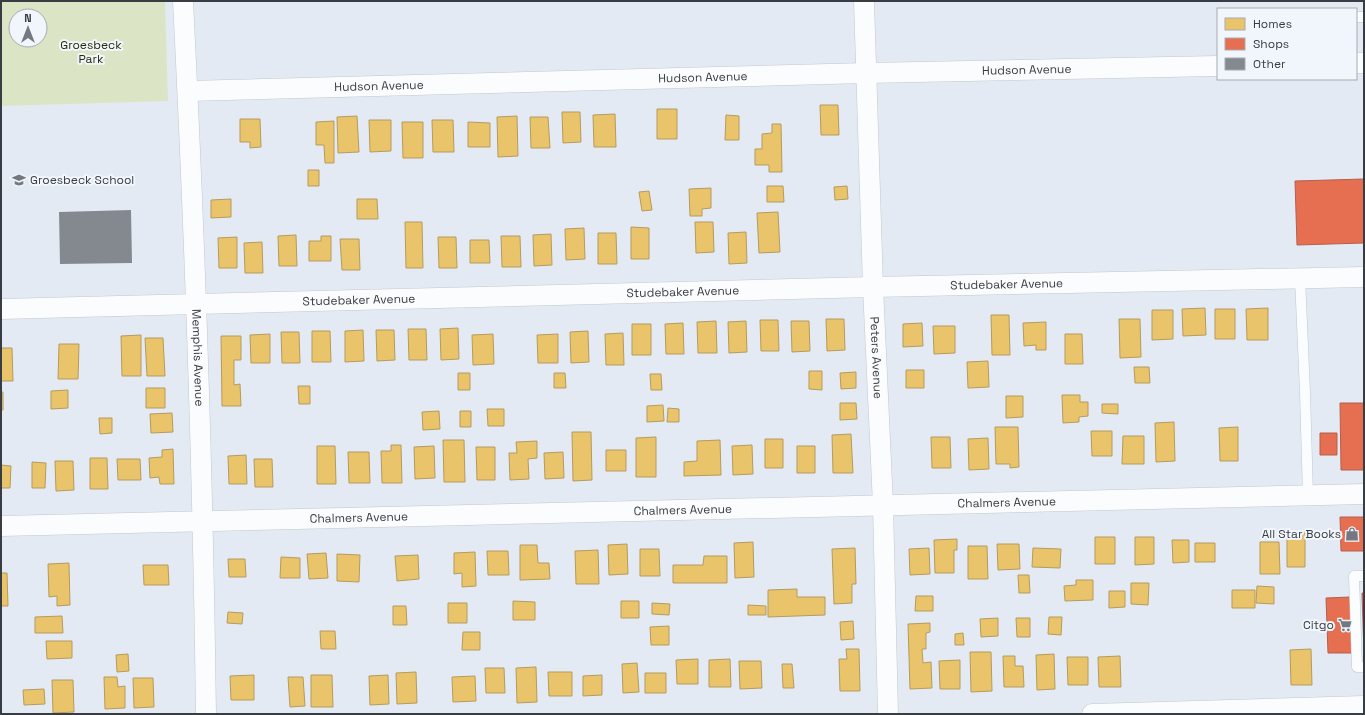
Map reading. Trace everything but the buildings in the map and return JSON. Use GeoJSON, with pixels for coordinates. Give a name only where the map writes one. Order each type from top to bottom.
{"type":"FeatureCollection","features":[{"type":"Feature","properties":{"kind":"street","name":"Memphis Avenue"},"geometry":{"type":"LineString","coordinates":[[183,1],[197,305],[203,522],[206,714]]}},
{"type":"Feature","properties":{"kind":"street","name":"Peters Avenue"},"geometry":{"type":"LineString","coordinates":[[864,1],[873,287],[883,505],[888,714]]}},
{"type":"Feature","properties":{"kind":"street","name":"Hudson Avenue"},"geometry":{"type":"LineString","coordinates":[[188,91],[867,73],[1217,66]]}},
{"type":"Feature","properties":{"kind":"street","name":"Studebaker Avenue"},"geometry":{"type":"LineString","coordinates":[[1,308],[197,305],[873,287],[1364,277]]}},
{"type":"Feature","properties":{"kind":"street","name":"Chalmers Avenue"},"geometry":{"type":"LineString","coordinates":[[1,526],[1364,494]]}},
{"type":"Feature","properties":{"kind":"street"},"geometry":{"type":"LineString","coordinates":[[1092,714],[1364,706]]}},
{"type":"Feature","properties":{"kind":"lane"},"geometry":{"type":"LineString","coordinates":[[1300,278],[1308,496]]}},
{"type":"Feature","properties":{"kind":"lane"},"geometry":{"type":"LineString","coordinates":[[1364,576],[1354,576],[1358,606],[1359,637],[1357,667],[1364,667]]}},
{"type":"Feature","properties":{"kind":"green space","name":"Groesbeck Park"},"geometry":{"type":"Polygon","coordinates":[[[1,1],[165,1],[168,101],[1,106],[1,1]]]}},
{"type":"Feature","properties":{"kind":"place","name":"Groesbeck School"},"geometry":{"type":"Point","coordinates":[19,180]}},
{"type":"Feature","properties":{"kind":"place","name":"All Star Books"},"geometry":{"type":"Point","coordinates":[1352,534]}},
{"type":"Feature","properties":{"kind":"place","name":"Citgo"},"geometry":{"type":"Point","coordinates":[1345,625]}}]}
